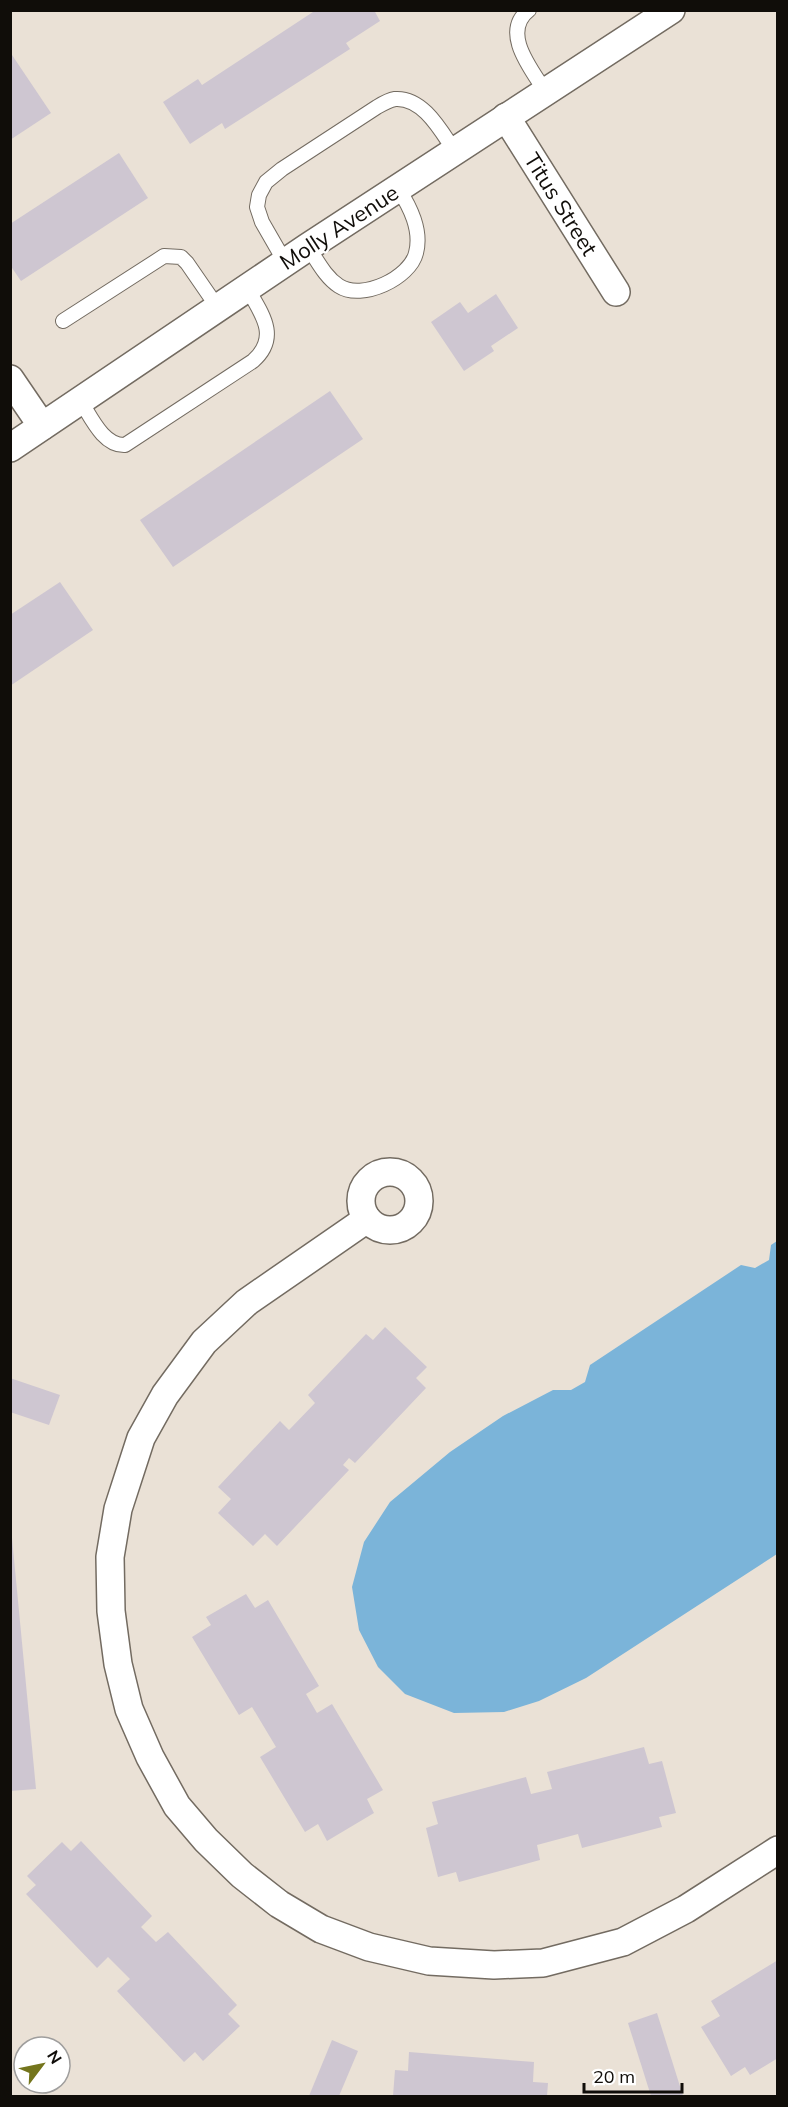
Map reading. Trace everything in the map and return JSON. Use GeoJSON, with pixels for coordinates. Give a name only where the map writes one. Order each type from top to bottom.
{"type":"FeatureCollection","features":[{"type":"Feature","properties":{"kind":"street","name":"Molly Avenue"},"geometry":{"type":"LineString","coordinates":[[10,448],[454,150],[671,10]]}},
{"type":"Feature","properties":{"kind":"street","name":"Titus Street"},"geometry":{"type":"LineString","coordinates":[[506,117],[616,292]]}},
{"type":"Feature","properties":{"kind":"street"},"geometry":{"type":"LineString","coordinates":[[10,379],[42,426]]}},
{"type":"Feature","properties":{"kind":"street"},"geometry":{"type":"LineString","coordinates":[[367,1219],[247,1302],[204,1342],[165,1395],[141,1438],[129,1474],[118,1509],[110,1557],[111,1611],[118,1664],[129,1709],[150,1757],[177,1806],[206,1840],[242,1875],[279,1904],[321,1929],[369,1947],[429,1960],[494,1965],[543,1963],[623,1942],[686,1909],[777,1850]]}},
{"type":"Feature","properties":{"kind":"lane"},"geometry":{"type":"LineString","coordinates":[[529,10],[521,19],[517,35],[518,42],[524,57],[545,91]]}},
{"type":"Feature","properties":{"kind":"lane"},"geometry":{"type":"LineString","coordinates":[[285,262],[262,222],[257,207],[259,195],[266,182],[291,163],[377,107],[394,99],[409,101],[423,110],[435,122],[454,150]]}},
{"type":"Feature","properties":{"kind":"lane"},"geometry":{"type":"LineString","coordinates":[[308,247],[323,270],[341,288],[362,291],[375,288],[398,275],[410,266],[417,245],[414,217],[398,188]]}},
{"type":"Feature","properties":{"kind":"lane"},"geometry":{"type":"LineString","coordinates":[[63,321],[164,256],[181,257],[218,308]]}},
{"type":"Feature","properties":{"kind":"lane"},"geometry":{"type":"LineString","coordinates":[[80,400],[106,439],[118,446],[125,445],[253,362],[266,345],[267,336],[262,315],[247,288]]}},
{"type":"Feature","properties":{"kind":"water"},"geometry":{"type":"Polygon","coordinates":[[[777,1241],[777,1554],[586,1678],[539,1701],[504,1712],[454,1713],[405,1694],[378,1667],[359,1630],[352,1587],[364,1542],[390,1502],[450,1452],[503,1416],[553,1390],[571,1390],[585,1382],[590,1365],[741,1265],[755,1268],[769,1260],[771,1245],[777,1241]]]}},
{"type":"Feature","properties":{"kind":"building"},"geometry":{"type":"Polygon","coordinates":[[[316,10],[374,10],[380,21],[346,43],[350,49],[225,129],[222,123],[190,144],[163,102],[198,79],[202,85],[316,10]]]}},
{"type":"Feature","properties":{"kind":"building"},"geometry":{"type":"Polygon","coordinates":[[[10,52],[51,113],[10,140],[10,52]]]}},
{"type":"Feature","properties":{"kind":"building"},"geometry":{"type":"Polygon","coordinates":[[[119,153],[148,198],[21,281],[10,265],[10,224],[119,153]]]}},
{"type":"Feature","properties":{"kind":"building"},"geometry":{"type":"Polygon","coordinates":[[[496,294],[518,328],[491,346],[494,351],[464,371],[431,322],[460,302],[468,313],[496,294]]]}},
{"type":"Feature","properties":{"kind":"building"},"geometry":{"type":"Polygon","coordinates":[[[330,391],[363,439],[173,567],[140,520],[330,391]]]}},
{"type":"Feature","properties":{"kind":"building"},"geometry":{"type":"Polygon","coordinates":[[[60,582],[93,630],[10,686],[10,615],[60,582]]]}},
{"type":"Feature","properties":{"kind":"building"},"geometry":{"type":"Polygon","coordinates":[[[385,1327],[427,1367],[416,1378],[426,1388],[355,1463],[349,1458],[343,1465],[349,1470],[277,1546],[265,1534],[253,1546],[218,1513],[231,1499],[218,1487],[280,1421],[289,1430],[315,1403],[308,1395],[366,1334],[373,1340],[385,1327]]]}},
{"type":"Feature","properties":{"kind":"building"},"geometry":{"type":"Polygon","coordinates":[[[10,1378],[60,1395],[49,1425],[10,1412],[10,1378]]]}},
{"type":"Feature","properties":{"kind":"building"},"geometry":{"type":"Polygon","coordinates":[[[10,1538],[12,1538],[36,1789],[10,1791],[10,1538]]]}},
{"type":"Feature","properties":{"kind":"building"},"geometry":{"type":"Polygon","coordinates":[[[246,1594],[255,1608],[268,1600],[319,1686],[306,1694],[317,1713],[332,1704],[383,1790],[367,1799],[374,1813],[327,1841],[318,1824],[305,1832],[260,1757],[276,1747],[252,1707],[239,1715],[192,1637],[211,1625],[206,1617],[246,1594]]]}},
{"type":"Feature","properties":{"kind":"building"},"geometry":{"type":"Polygon","coordinates":[[[644,1747],[649,1764],[662,1761],[676,1813],[659,1817],[662,1827],[582,1848],[578,1834],[537,1845],[540,1860],[459,1882],[456,1872],[438,1877],[426,1828],[438,1824],[432,1802],[526,1777],[531,1794],[552,1789],[547,1772],[644,1747]]]}},
{"type":"Feature","properties":{"kind":"building"},"geometry":{"type":"Polygon","coordinates":[[[81,1841],[152,1916],[141,1927],[156,1942],[168,1932],[237,2005],[228,2014],[240,2026],[203,2061],[195,2052],[184,2062],[117,1991],[130,1979],[108,1957],[97,1968],[26,1894],[36,1885],[27,1876],[62,1842],[71,1851],[81,1841]]]}},
{"type":"Feature","properties":{"kind":"building"},"geometry":{"type":"Polygon","coordinates":[[[778,1960],[778,2058],[750,2075],[745,2067],[731,2076],[701,2027],[720,2016],[711,2001],[778,1960]]]}},
{"type":"Feature","properties":{"kind":"building"},"geometry":{"type":"Polygon","coordinates":[[[657,2013],[683,2096],[651,2096],[628,2023],[657,2013]]]}},
{"type":"Feature","properties":{"kind":"building"},"geometry":{"type":"Polygon","coordinates":[[[332,2040],[358,2051],[339,2096],[309,2096],[332,2040]]]}},
{"type":"Feature","properties":{"kind":"building"},"geometry":{"type":"Polygon","coordinates":[[[409,2052],[534,2062],[533,2082],[548,2083],[547,2096],[393,2096],[395,2070],[408,2071],[409,2052]]]}}]}
